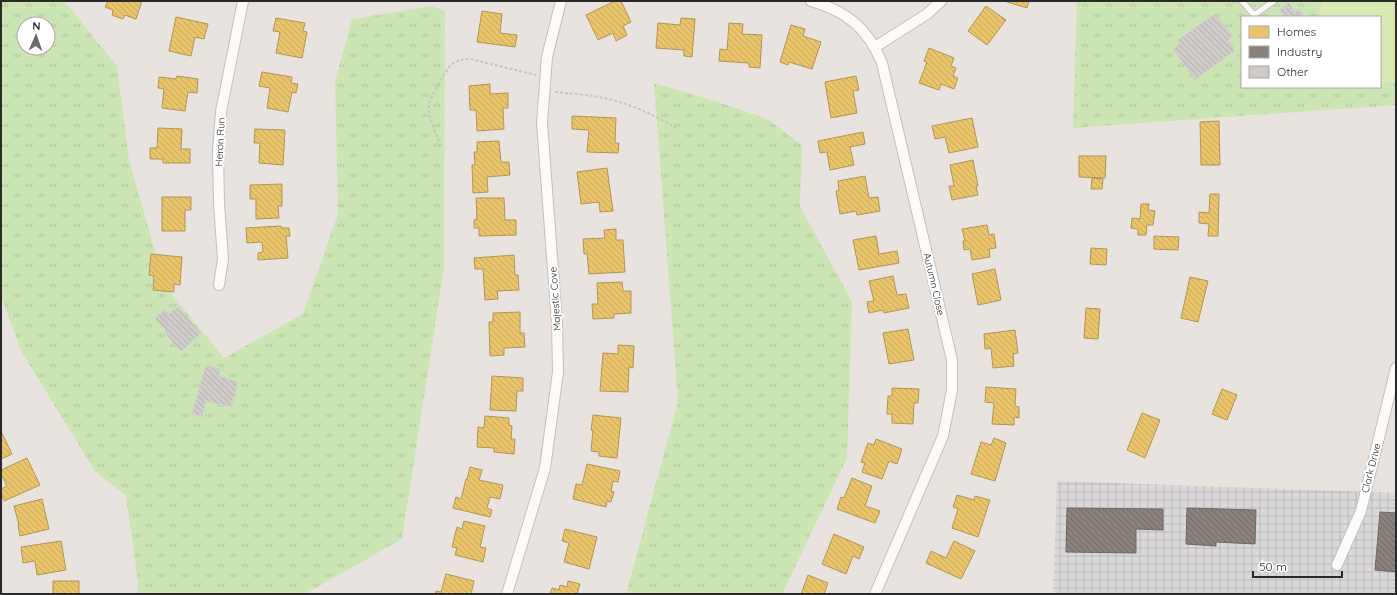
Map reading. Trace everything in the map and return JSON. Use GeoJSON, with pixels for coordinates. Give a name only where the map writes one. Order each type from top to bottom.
{"type":"FeatureCollection","features":[{"type":"Feature","properties":{"kind":"street","name":"Heron Run"},"geometry":{"type":"LineString","coordinates":[[219,285],[223,259],[219,204],[218,151],[221,112],[243,1]]}},
{"type":"Feature","properties":{"kind":"street","name":"Majestic Cove"},"geometry":{"type":"LineString","coordinates":[[507,594],[545,468],[558,372],[557,323],[542,123],[547,57],[561,1]]}},
{"type":"Feature","properties":{"kind":"street","name":"Autumn Close"},"geometry":{"type":"LineString","coordinates":[[810,1],[828,6],[854,22],[876,47],[882,63],[952,360],[952,390],[943,436],[876,594]]}},
{"type":"Feature","properties":{"kind":"street"},"geometry":{"type":"LineString","coordinates":[[876,47],[927,14],[941,1]]}},
{"type":"Feature","properties":{"kind":"street","name":"Clark Drive"},"geometry":{"type":"LineString","coordinates":[[1337,565],[1361,511],[1396,368]]}},
{"type":"Feature","properties":{"kind":"lane"},"geometry":{"type":"LineString","coordinates":[[1242,1],[1254,15],[1274,1]]}},
{"type":"Feature","properties":{"kind":"path"},"geometry":{"type":"LineString","coordinates":[[441,146],[434,128],[429,103],[451,65],[460,59],[470,59],[536,75]]}},
{"type":"Feature","properties":{"kind":"path"},"geometry":{"type":"LineString","coordinates":[[550,91],[588,95],[617,101],[654,116],[678,129]]}},
{"type":"Feature","properties":{"kind":"shaded area"},"geometry":{"type":"Polygon","coordinates":[[[1057,481],[1396,493],[1396,594],[1053,594],[1057,481]]]}},
{"type":"Feature","properties":{"kind":"green space"},"geometry":{"type":"Polygon","coordinates":[[[1,1],[64,1],[117,66],[129,160],[165,286],[224,358],[303,314],[338,214],[335,81],[352,19],[431,6],[445,11],[444,268],[402,539],[305,594],[137,594],[138,582],[126,496],[95,471],[21,351],[1,296],[1,1]]]}},
{"type":"Feature","properties":{"kind":"green space"},"geometry":{"type":"Polygon","coordinates":[[[1077,1],[1396,1],[1396,105],[1073,128],[1077,1]]]}},
{"type":"Feature","properties":{"kind":"green space"},"geometry":{"type":"Polygon","coordinates":[[[1322,1],[1396,1],[1396,82],[1381,83],[1381,16],[1318,16],[1322,1]]]}},
{"type":"Feature","properties":{"kind":"green space"},"geometry":{"type":"Polygon","coordinates":[[[654,83],[718,102],[767,119],[802,145],[800,206],[852,302],[847,458],[782,594],[626,594],[678,402],[654,83]]]}},
{"type":"Feature","properties":{"kind":"building: Homes"},"geometry":{"type":"Polygon","coordinates":[[[108,1],[142,1],[136,19],[125,15],[123,19],[112,15],[113,10],[105,7],[108,1]]]}},
{"type":"Feature","properties":{"kind":"building: Homes"},"geometry":{"type":"Polygon","coordinates":[[[615,1],[621,1],[631,22],[623,26],[627,35],[616,41],[613,33],[598,40],[586,15],[615,1]]]}},
{"type":"Feature","properties":{"kind":"building: Homes"},"geometry":{"type":"Polygon","coordinates":[[[1004,1],[1029,1],[1027,8],[1004,1]]]}},
{"type":"Feature","properties":{"kind":"building: Homes"},"geometry":{"type":"Polygon","coordinates":[[[986,6],[1006,20],[987,45],[968,31],[986,6]]]}},
{"type":"Feature","properties":{"kind":"building: Homes"},"geometry":{"type":"Polygon","coordinates":[[[482,11],[502,14],[500,33],[517,35],[515,47],[477,42],[482,11]]]}},
{"type":"Feature","properties":{"kind":"building: Homes"},"geometry":{"type":"Polygon","coordinates":[[[176,17],[208,24],[204,39],[195,37],[191,56],[169,51],[176,17]]]}},
{"type":"Feature","properties":{"kind":"building: Homes"},"geometry":{"type":"Polygon","coordinates":[[[276,18],[305,23],[303,31],[307,32],[302,58],[276,53],[280,32],[273,31],[276,18]]]}},
{"type":"Feature","properties":{"kind":"building: Homes"},"geometry":{"type":"Polygon","coordinates":[[[681,18],[695,19],[692,57],[684,56],[684,50],[656,48],[658,23],[680,25],[681,18]]]}},
{"type":"Feature","properties":{"kind":"building: Homes"},"geometry":{"type":"Polygon","coordinates":[[[729,23],[743,24],[742,34],[762,35],[760,68],[749,67],[749,63],[719,61],[720,49],[727,50],[729,23]]]}},
{"type":"Feature","properties":{"kind":"building: Homes"},"geometry":{"type":"Polygon","coordinates":[[[791,25],[805,29],[803,36],[821,42],[812,69],[789,62],[788,65],[780,62],[791,25]]]}},
{"type":"Feature","properties":{"kind":"building: Homes"},"geometry":{"type":"Polygon","coordinates":[[[929,48],[954,58],[951,66],[956,68],[953,76],[958,78],[954,89],[941,84],[939,90],[919,83],[927,62],[924,61],[929,48]]]}},
{"type":"Feature","properties":{"kind":"building: Homes"},"geometry":{"type":"Polygon","coordinates":[[[262,72],[292,77],[291,83],[298,84],[296,93],[292,92],[288,112],[267,108],[270,88],[259,86],[262,72]]]}},
{"type":"Feature","properties":{"kind":"building: Homes"},"geometry":{"type":"Polygon","coordinates":[[[177,76],[198,79],[197,93],[188,92],[185,111],[162,108],[164,89],[158,88],[159,77],[176,79],[177,76]]]}},
{"type":"Feature","properties":{"kind":"building: Homes"},"geometry":{"type":"Polygon","coordinates":[[[856,76],[859,90],[853,91],[857,113],[831,118],[825,82],[856,76]]]}},
{"type":"Feature","properties":{"kind":"building: Homes"},"geometry":{"type":"Polygon","coordinates":[[[490,84],[490,94],[508,93],[508,108],[503,108],[504,129],[477,131],[476,110],[470,110],[469,86],[490,84]]]}},
{"type":"Feature","properties":{"kind":"building: Homes"},"geometry":{"type":"Polygon","coordinates":[[[572,116],[616,118],[615,143],[619,143],[618,153],[587,152],[589,130],[572,129],[572,116]]]}},
{"type":"Feature","properties":{"kind":"building: Homes"},"geometry":{"type":"Polygon","coordinates":[[[972,118],[978,147],[949,153],[945,137],[935,139],[932,126],[972,118]]]}},
{"type":"Feature","properties":{"kind":"building: Homes"},"geometry":{"type":"Polygon","coordinates":[[[1219,121],[1220,165],[1201,165],[1200,122],[1219,121]]]}},
{"type":"Feature","properties":{"kind":"building: Homes"},"geometry":{"type":"Polygon","coordinates":[[[158,128],[182,129],[181,149],[190,149],[190,163],[163,163],[163,159],[150,159],[150,148],[157,148],[158,128]]]}},
{"type":"Feature","properties":{"kind":"building: Homes"},"geometry":{"type":"Polygon","coordinates":[[[255,129],[285,130],[283,165],[259,163],[260,143],[254,143],[255,129]]]}},
{"type":"Feature","properties":{"kind":"building: Homes"},"geometry":{"type":"Polygon","coordinates":[[[863,132],[865,144],[850,147],[854,165],[830,170],[827,152],[820,153],[818,141],[863,132]]]}},
{"type":"Feature","properties":{"kind":"building: Homes"},"geometry":{"type":"Polygon","coordinates":[[[499,141],[501,162],[509,162],[510,175],[487,177],[488,192],[473,193],[472,165],[475,165],[474,152],[477,152],[477,142],[499,141]]]}},
{"type":"Feature","properties":{"kind":"building: Homes"},"geometry":{"type":"Polygon","coordinates":[[[1079,156],[1106,156],[1105,178],[1079,177],[1079,156]]]}},
{"type":"Feature","properties":{"kind":"building: Homes"},"geometry":{"type":"Polygon","coordinates":[[[973,160],[978,186],[976,186],[978,195],[952,200],[949,186],[954,186],[950,165],[973,160]]]}},
{"type":"Feature","properties":{"kind":"building: Homes"},"geometry":{"type":"Polygon","coordinates":[[[607,168],[613,211],[600,212],[599,202],[581,204],[577,172],[607,168]]]}},
{"type":"Feature","properties":{"kind":"building: Homes"},"geometry":{"type":"Polygon","coordinates":[[[865,176],[869,198],[878,197],[880,211],[857,215],[856,211],[840,214],[836,191],[839,190],[838,181],[865,176]]]}},
{"type":"Feature","properties":{"kind":"building: Homes"},"geometry":{"type":"Polygon","coordinates":[[[1092,178],[1103,179],[1102,189],[1091,189],[1092,178]]]}},
{"type":"Feature","properties":{"kind":"building: Homes"},"geometry":{"type":"Polygon","coordinates":[[[282,184],[282,206],[278,206],[279,218],[256,219],[256,199],[250,199],[250,185],[282,184]]]}},
{"type":"Feature","properties":{"kind":"building: Homes"},"geometry":{"type":"Polygon","coordinates":[[[1210,194],[1219,194],[1218,236],[1208,236],[1209,224],[1199,223],[1199,212],[1209,213],[1210,194]]]}},
{"type":"Feature","properties":{"kind":"building: Homes"},"geometry":{"type":"Polygon","coordinates":[[[162,197],[191,197],[191,210],[185,210],[185,231],[162,231],[162,197]]]}},
{"type":"Feature","properties":{"kind":"building: Homes"},"geometry":{"type":"Polygon","coordinates":[[[476,198],[504,198],[505,220],[516,220],[516,235],[479,236],[479,228],[474,228],[474,220],[477,219],[476,198]]]}},
{"type":"Feature","properties":{"kind":"building: Homes"},"geometry":{"type":"Polygon","coordinates":[[[1141,204],[1149,204],[1148,210],[1155,211],[1153,225],[1147,225],[1146,235],[1138,235],[1138,229],[1131,228],[1132,218],[1140,219],[1141,204]]]}},
{"type":"Feature","properties":{"kind":"building: Homes"},"geometry":{"type":"Polygon","coordinates":[[[987,225],[989,235],[994,234],[996,248],[989,249],[990,257],[972,260],[970,249],[964,250],[963,241],[965,241],[962,229],[987,225]]]}},
{"type":"Feature","properties":{"kind":"building: Homes"},"geometry":{"type":"Polygon","coordinates":[[[281,226],[281,228],[289,228],[290,236],[286,236],[288,258],[258,260],[258,253],[263,252],[262,242],[247,243],[246,228],[281,226]]]}},
{"type":"Feature","properties":{"kind":"building: Homes"},"geometry":{"type":"Polygon","coordinates":[[[616,229],[616,240],[623,240],[625,272],[589,274],[587,253],[584,254],[583,239],[605,238],[604,230],[616,229]]]}},
{"type":"Feature","properties":{"kind":"building: Homes"},"geometry":{"type":"Polygon","coordinates":[[[876,236],[879,254],[897,251],[899,263],[859,270],[853,240],[876,236]]]}},
{"type":"Feature","properties":{"kind":"building: Homes"},"geometry":{"type":"Polygon","coordinates":[[[1154,236],[1179,237],[1178,250],[1154,249],[1154,236]]]}},
{"type":"Feature","properties":{"kind":"building: Homes"},"geometry":{"type":"Polygon","coordinates":[[[1091,248],[1107,249],[1106,265],[1090,264],[1091,248]]]}},
{"type":"Feature","properties":{"kind":"building: Homes"},"geometry":{"type":"Polygon","coordinates":[[[151,254],[182,257],[180,285],[174,284],[174,292],[153,290],[154,276],[149,275],[151,254]]]}},
{"type":"Feature","properties":{"kind":"building: Homes"},"geometry":{"type":"Polygon","coordinates":[[[514,255],[515,275],[518,275],[519,290],[497,291],[498,299],[485,300],[483,269],[475,269],[474,258],[514,255]]]}},
{"type":"Feature","properties":{"kind":"building: Homes"},"geometry":{"type":"Polygon","coordinates":[[[995,269],[1001,300],[978,305],[972,274],[995,269]]]}},
{"type":"Feature","properties":{"kind":"building: Homes"},"geometry":{"type":"Polygon","coordinates":[[[893,276],[897,295],[906,294],[909,308],[884,313],[883,310],[869,313],[867,302],[874,301],[869,281],[893,276]]]}},
{"type":"Feature","properties":{"kind":"building: Homes"},"geometry":{"type":"Polygon","coordinates":[[[1190,277],[1208,281],[1198,322],[1181,318],[1190,277]]]}},
{"type":"Feature","properties":{"kind":"building: Homes"},"geometry":{"type":"Polygon","coordinates":[[[622,282],[623,291],[631,291],[631,313],[614,314],[614,318],[593,319],[592,304],[598,304],[597,283],[622,282]]]}},
{"type":"Feature","properties":{"kind":"building: Homes"},"geometry":{"type":"Polygon","coordinates":[[[1086,308],[1100,309],[1098,339],[1084,338],[1086,308]]]}},
{"type":"Feature","properties":{"kind":"building: Homes"},"geometry":{"type":"Polygon","coordinates":[[[520,312],[520,333],[524,333],[525,347],[504,348],[504,355],[490,356],[489,322],[493,322],[493,313],[520,312]]]}},
{"type":"Feature","properties":{"kind":"building: Homes"},"geometry":{"type":"Polygon","coordinates":[[[908,329],[914,360],[889,364],[883,333],[908,329]]]}},
{"type":"Feature","properties":{"kind":"building: Homes"},"geometry":{"type":"Polygon","coordinates":[[[1015,330],[1018,353],[1013,354],[1014,366],[993,368],[991,348],[985,349],[984,334],[1015,330]]]}},
{"type":"Feature","properties":{"kind":"building: Homes"},"geometry":{"type":"Polygon","coordinates":[[[618,345],[634,346],[633,368],[629,367],[628,392],[600,391],[603,353],[618,354],[618,345]]]}},
{"type":"Feature","properties":{"kind":"building: Homes"},"geometry":{"type":"Polygon","coordinates":[[[492,376],[523,378],[523,391],[517,391],[516,411],[490,410],[492,376]]]}},
{"type":"Feature","properties":{"kind":"building: Homes"},"geometry":{"type":"Polygon","coordinates":[[[986,387],[1016,389],[1015,406],[1019,407],[1019,418],[1014,417],[1014,425],[992,424],[994,403],[985,402],[986,387]]]}},
{"type":"Feature","properties":{"kind":"building: Homes"},"geometry":{"type":"Polygon","coordinates":[[[892,388],[919,389],[918,403],[914,403],[913,424],[892,423],[892,414],[887,414],[888,396],[892,396],[892,388]]]}},
{"type":"Feature","properties":{"kind":"building: Homes"},"geometry":{"type":"Polygon","coordinates":[[[1222,389],[1237,395],[1227,420],[1212,414],[1222,389]]]}},
{"type":"Feature","properties":{"kind":"building: Homes"},"geometry":{"type":"Polygon","coordinates":[[[1142,413],[1160,420],[1145,458],[1127,450],[1142,413]]]}},
{"type":"Feature","properties":{"kind":"building: Homes"},"geometry":{"type":"Polygon","coordinates":[[[593,415],[621,418],[617,458],[599,456],[599,452],[591,451],[593,415]]]}},
{"type":"Feature","properties":{"kind":"building: Homes"},"geometry":{"type":"Polygon","coordinates":[[[485,416],[509,418],[509,425],[512,426],[511,439],[515,439],[514,454],[494,452],[494,448],[477,447],[478,427],[484,428],[485,416]]]}},
{"type":"Feature","properties":{"kind":"building: Homes"},"geometry":{"type":"Polygon","coordinates":[[[1,431],[12,454],[1,459],[1,431]]]}},
{"type":"Feature","properties":{"kind":"building: Homes"},"geometry":{"type":"Polygon","coordinates":[[[994,438],[1006,443],[995,481],[971,474],[981,442],[991,445],[994,438]]]}},
{"type":"Feature","properties":{"kind":"building: Homes"},"geometry":{"type":"Polygon","coordinates":[[[876,439],[902,449],[897,464],[889,461],[882,479],[862,472],[865,463],[861,462],[868,443],[874,445],[876,439]]]}},
{"type":"Feature","properties":{"kind":"building: Homes"},"geometry":{"type":"Polygon","coordinates":[[[27,458],[40,485],[4,501],[1,494],[1,489],[7,486],[1,474],[1,470],[27,458]]]}},
{"type":"Feature","properties":{"kind":"building: Homes"},"geometry":{"type":"Polygon","coordinates":[[[587,464],[620,471],[618,482],[613,481],[611,491],[614,492],[611,502],[607,501],[606,507],[573,499],[576,484],[582,485],[587,464]]]}},
{"type":"Feature","properties":{"kind":"building: Homes"},"geometry":{"type":"Polygon","coordinates":[[[470,467],[482,470],[479,480],[503,485],[500,499],[490,497],[487,508],[492,510],[490,517],[453,508],[456,497],[461,499],[470,467]]]}},
{"type":"Feature","properties":{"kind":"building: Homes"},"geometry":{"type":"Polygon","coordinates":[[[852,478],[872,486],[865,506],[880,511],[875,523],[837,509],[841,497],[844,498],[852,478]]]}},
{"type":"Feature","properties":{"kind":"building: Homes"},"geometry":{"type":"Polygon","coordinates":[[[957,495],[974,500],[975,496],[990,500],[978,537],[952,528],[958,509],[953,507],[957,495]]]}},
{"type":"Feature","properties":{"kind":"building: Homes"},"geometry":{"type":"Polygon","coordinates":[[[42,499],[49,529],[20,536],[14,506],[42,499]]]}},
{"type":"Feature","properties":{"kind":"building: Homes"},"geometry":{"type":"Polygon","coordinates":[[[464,521],[485,526],[480,547],[486,548],[483,562],[455,555],[457,548],[452,547],[457,527],[462,529],[464,521]]]}},
{"type":"Feature","properties":{"kind":"building: Homes"},"geometry":{"type":"Polygon","coordinates":[[[565,529],[597,537],[589,569],[564,562],[569,543],[562,541],[565,529]]]}},
{"type":"Feature","properties":{"kind":"building: Homes"},"geometry":{"type":"Polygon","coordinates":[[[834,534],[864,547],[859,559],[853,556],[846,574],[822,564],[834,534]]]}},
{"type":"Feature","properties":{"kind":"building: Homes"},"geometry":{"type":"Polygon","coordinates":[[[61,541],[66,570],[37,575],[35,561],[23,563],[21,547],[61,541]]]}},
{"type":"Feature","properties":{"kind":"building: Homes"},"geometry":{"type":"Polygon","coordinates":[[[954,541],[975,551],[961,579],[926,563],[931,551],[946,558],[954,541]]]}},
{"type":"Feature","properties":{"kind":"building: Homes"},"geometry":{"type":"Polygon","coordinates":[[[446,574],[474,581],[471,594],[435,594],[436,591],[441,592],[446,574]]]}},
{"type":"Feature","properties":{"kind":"building: Homes"},"geometry":{"type":"Polygon","coordinates":[[[808,575],[828,583],[824,594],[801,594],[808,575]]]}},
{"type":"Feature","properties":{"kind":"building: Homes"},"geometry":{"type":"Polygon","coordinates":[[[53,581],[79,581],[79,594],[53,594],[53,581]]]}},
{"type":"Feature","properties":{"kind":"building: Homes"},"geometry":{"type":"Polygon","coordinates":[[[568,581],[580,584],[577,594],[550,594],[552,588],[559,590],[560,585],[567,587],[568,581]]]}},
{"type":"Feature","properties":{"kind":"building: Industry"},"geometry":{"type":"Polygon","coordinates":[[[1067,508],[1163,509],[1163,530],[1136,529],[1136,553],[1066,552],[1067,508]]]}},
{"type":"Feature","properties":{"kind":"building: Industry"},"geometry":{"type":"Polygon","coordinates":[[[1187,508],[1256,510],[1255,544],[1216,542],[1216,546],[1186,544],[1187,508]]]}},
{"type":"Feature","properties":{"kind":"building: Industry"},"geometry":{"type":"Polygon","coordinates":[[[1380,512],[1396,513],[1396,572],[1375,570],[1380,512]]]}},
{"type":"Feature","properties":{"kind":"building: Other"},"geometry":{"type":"Polygon","coordinates":[[[1289,3],[1295,12],[1299,9],[1304,16],[1284,16],[1279,10],[1289,3]]]}},
{"type":"Feature","properties":{"kind":"building: Other"},"geometry":{"type":"Polygon","coordinates":[[[1215,14],[1233,36],[1228,40],[1235,50],[1195,80],[1173,49],[1180,44],[1178,40],[1215,14]]]}},
{"type":"Feature","properties":{"kind":"building: Other"},"geometry":{"type":"Polygon","coordinates":[[[178,307],[201,333],[181,351],[164,332],[166,330],[155,318],[165,310],[169,314],[178,307]]]}},
{"type":"Feature","properties":{"kind":"building: Other"},"geometry":{"type":"Polygon","coordinates":[[[206,365],[220,369],[219,376],[238,382],[231,407],[206,401],[202,416],[192,414],[206,365]]]}}]}
